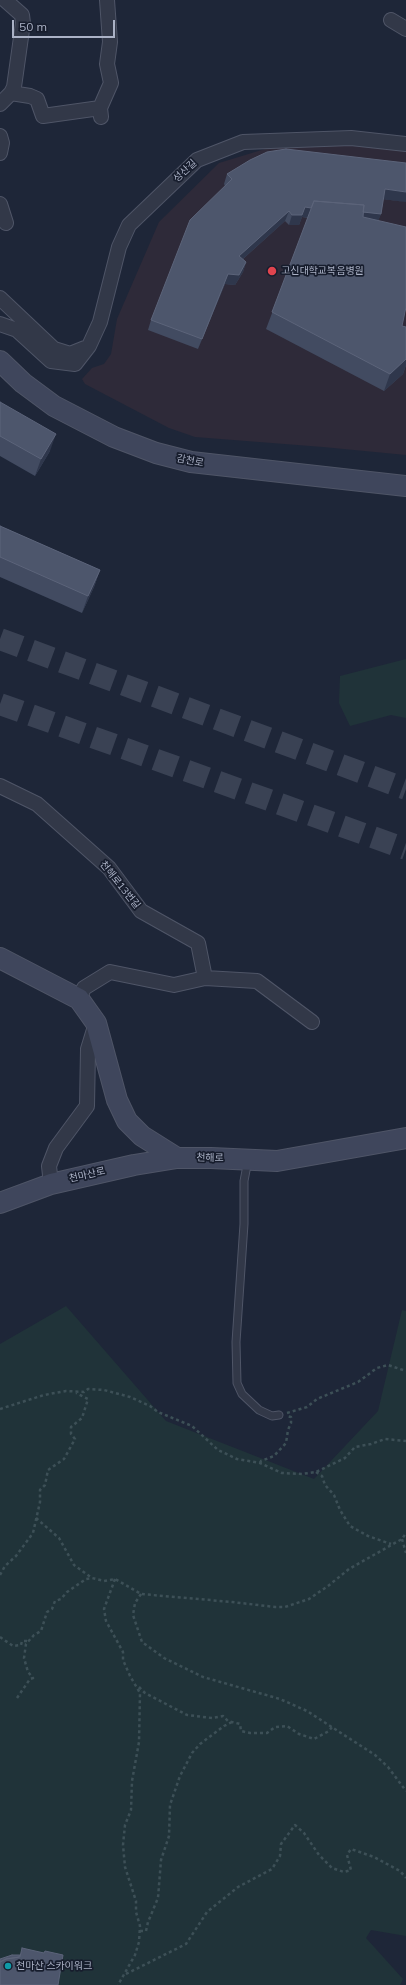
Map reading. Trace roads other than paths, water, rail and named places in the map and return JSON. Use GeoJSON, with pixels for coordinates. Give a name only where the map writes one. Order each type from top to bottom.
{"type":"FeatureCollection","features":[{"type":"Feature","properties":{"kind":"street"},"geometry":{"type":"LineString","coordinates":[[0,104],[11,93],[14,87],[23,23],[22,16],[5,0]]}},
{"type":"Feature","properties":{"kind":"street"},"geometry":{"type":"LineString","coordinates":[[11,93],[30,96],[37,99],[43,116],[100,112],[111,83],[107,64],[110,42],[107,0]]}},
{"type":"Feature","properties":{"kind":"street"},"geometry":{"type":"LineString","coordinates":[[392,20],[406,29]]}},
{"type":"Feature","properties":{"kind":"street"},"geometry":{"type":"LineString","coordinates":[[0,136],[2,142],[0,153]]}},
{"type":"Feature","properties":{"kind":"street","name":"성산길"},"geometry":{"type":"LineString","coordinates":[[0,324],[17,330],[51,361],[75,364],[89,346],[100,322],[119,247],[129,225],[197,160],[244,142],[351,138],[406,144]]}},
{"type":"Feature","properties":{"kind":"street"},"geometry":{"type":"LineString","coordinates":[[0,204],[6,223]]}},
{"type":"Feature","properties":{"kind":"street"},"geometry":{"type":"LineString","coordinates":[[0,298],[54,349],[70,354],[89,346]]}},
{"type":"Feature","properties":{"kind":"street","name":"감천로"},"geometry":{"type":"LineString","coordinates":[[0,361],[22,383],[54,406],[114,437],[156,453],[191,462],[406,486]]}},
{"type":"Feature","properties":{"kind":"street","name":"천해로13번길"},"geometry":{"type":"LineString","coordinates":[[0,786],[37,804],[109,868],[141,911],[198,944],[205,978]]}},
{"type":"Feature","properties":{"kind":"street"},"geometry":{"type":"LineString","coordinates":[[0,958],[79,999],[96,1023],[117,1100],[128,1121],[142,1136],[177,1158]]}},
{"type":"Feature","properties":{"kind":"street"},"geometry":{"type":"LineString","coordinates":[[79,999],[84,988],[110,972],[174,985],[205,978],[257,981],[312,1022]]}},
{"type":"Feature","properties":{"kind":"street"},"geometry":{"type":"LineString","coordinates":[[51,1184],[48,1166],[54,1154],[87,1106],[88,1050],[96,1023]]}},
{"type":"Feature","properties":{"kind":"street","name":"천해로"},"geometry":{"type":"LineString","coordinates":[[177,1158],[277,1161],[405,1140]]}},
{"type":"Feature","properties":{"kind":"street","name":"천마산로"},"geometry":{"type":"LineString","coordinates":[[0,1203],[51,1184],[134,1165],[177,1158]]}},
{"type":"Feature","properties":{"kind":"lane"},"geometry":{"type":"LineString","coordinates":[[248,1159],[244,1181],[244,1224],[236,1342],[237,1383],[242,1394],[259,1410],[272,1416],[278,1415]]}},
{"type":"Feature","properties":{"kind":"tunnel"},"geometry":{"type":"LineString","coordinates":[[0,639],[406,789]]}},
{"type":"Feature","properties":{"kind":"tunnel"},"geometry":{"type":"LineString","coordinates":[[0,704],[406,849]]}},
{"type":"Feature","properties":{"kind":"place","name":"고신대학교복음병원"},"geometry":{"type":"Point","coordinates":[272,271]}},
{"type":"Feature","properties":{"kind":"place","name":"천마산 스카이워크"},"geometry":{"type":"Point","coordinates":[8,1966]}}]}
